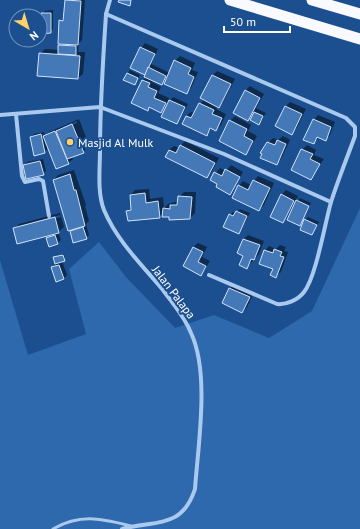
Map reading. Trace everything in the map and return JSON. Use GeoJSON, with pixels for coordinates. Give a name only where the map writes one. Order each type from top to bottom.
{"type":"FeatureCollection","features":[{"type":"Feature","properties":{"kind":"highway"},"geometry":{"type":"LineString","coordinates":[[230,0],[360,39]]}},
{"type":"Feature","properties":{"kind":"highway"},"geometry":{"type":"LineString","coordinates":[[312,0],[360,14]]}},
{"type":"Feature","properties":{"kind":"street","name":"Jalan Palapa"},"geometry":{"type":"LineString","coordinates":[[110,0],[106,14],[100,107],[100,183],[104,209],[125,245],[182,316],[192,333],[198,353],[201,406],[195,489],[192,502],[182,515],[165,523],[156,526],[132,526],[122,529]]}},
{"type":"Feature","properties":{"kind":"street"},"geometry":{"type":"LineString","coordinates":[[106,14],[346,118],[354,127],[355,136],[331,202],[311,275],[305,291],[296,299],[277,304],[210,275]]}},
{"type":"Feature","properties":{"kind":"street"},"geometry":{"type":"LineString","coordinates":[[0,115],[100,107],[224,154],[331,202]]}},
{"type":"Feature","properties":{"kind":"street"},"geometry":{"type":"LineString","coordinates":[[16,114],[22,176],[25,182],[38,179],[43,181],[49,216]]}},
{"type":"Feature","properties":{"kind":"lane","name":"Jalan Palapa"},"geometry":{"type":"LineString","coordinates":[[53,529],[77,519],[107,520],[132,526]]}},
{"type":"Feature","properties":{"kind":"shaded area"},"geometry":{"type":"Polygon","coordinates":[[[360,208],[360,529],[0,529],[0,260],[28,355],[86,334],[69,269],[99,242],[126,277],[175,328],[214,315],[269,338],[312,311],[360,208]]]}},
{"type":"Feature","properties":{"kind":"building"},"geometry":{"type":"Polygon","coordinates":[[[65,0],[81,1],[78,45],[58,44],[59,20],[63,21],[65,0]]]}},
{"type":"Feature","properties":{"kind":"building"},"geometry":{"type":"Polygon","coordinates":[[[119,0],[131,0],[130,6],[118,2],[119,0]]]}},
{"type":"Feature","properties":{"kind":"building"},"geometry":{"type":"Polygon","coordinates":[[[48,13],[51,13],[51,33],[48,33],[48,13]]]}},
{"type":"Feature","properties":{"kind":"building"},"geometry":{"type":"Polygon","coordinates":[[[58,45],[76,46],[76,55],[58,54],[58,45]]]}},
{"type":"Feature","properties":{"kind":"building"},"geometry":{"type":"Polygon","coordinates":[[[140,47],[155,54],[145,75],[130,68],[140,47]]]}},
{"type":"Feature","properties":{"kind":"building"},"geometry":{"type":"Polygon","coordinates":[[[39,53],[80,56],[78,79],[37,76],[39,53]]]}},
{"type":"Feature","properties":{"kind":"building"},"geometry":{"type":"Polygon","coordinates":[[[174,60],[191,68],[188,74],[194,77],[187,94],[164,84],[174,60]]]}},
{"type":"Feature","properties":{"kind":"building"},"geometry":{"type":"Polygon","coordinates":[[[148,67],[166,76],[162,85],[144,77],[148,67]]]}},
{"type":"Feature","properties":{"kind":"building"},"geometry":{"type":"Polygon","coordinates":[[[127,73],[138,78],[135,85],[123,80],[127,73]]]}},
{"type":"Feature","properties":{"kind":"building"},"geometry":{"type":"Polygon","coordinates":[[[212,75],[231,84],[219,108],[200,98],[212,75]]]}},
{"type":"Feature","properties":{"kind":"building"},"geometry":{"type":"Polygon","coordinates":[[[142,80],[150,83],[148,87],[157,91],[154,98],[166,103],[161,113],[149,107],[148,111],[131,103],[142,80]]]}},
{"type":"Feature","properties":{"kind":"building"},"geometry":{"type":"Polygon","coordinates":[[[245,90],[260,98],[248,121],[233,113],[245,90]]]}},
{"type":"Feature","properties":{"kind":"building"},"geometry":{"type":"Polygon","coordinates":[[[169,100],[185,107],[177,124],[161,117],[169,100]]]}},
{"type":"Feature","properties":{"kind":"building"},"geometry":{"type":"Polygon","coordinates":[[[199,103],[214,110],[212,114],[222,118],[216,131],[210,128],[207,136],[182,124],[186,116],[191,118],[199,103]]]}},
{"type":"Feature","properties":{"kind":"building"},"geometry":{"type":"Polygon","coordinates":[[[285,106],[302,114],[292,135],[275,126],[285,106]]]}},
{"type":"Feature","properties":{"kind":"building"},"geometry":{"type":"Polygon","coordinates":[[[254,112],[263,116],[259,125],[250,120],[254,112]]]}},
{"type":"Feature","properties":{"kind":"building"},"geometry":{"type":"Polygon","coordinates":[[[313,119],[331,127],[326,141],[317,137],[314,144],[303,140],[313,119]]]}},
{"type":"Feature","properties":{"kind":"building"},"geometry":{"type":"Polygon","coordinates":[[[229,120],[247,129],[244,136],[253,141],[246,155],[219,141],[229,120]]]}},
{"type":"Feature","properties":{"kind":"building","name":"Masjid Al Mulk"},"geometry":{"type":"Polygon","coordinates":[[[72,124],[84,153],[67,159],[56,131],[72,124]]]}},
{"type":"Feature","properties":{"kind":"building"},"geometry":{"type":"Polygon","coordinates":[[[55,131],[69,164],[56,169],[43,136],[55,131]]]}},
{"type":"Feature","properties":{"kind":"building"},"geometry":{"type":"Polygon","coordinates":[[[41,134],[45,153],[34,156],[30,137],[41,134]]]}},
{"type":"Feature","properties":{"kind":"building"},"geometry":{"type":"Polygon","coordinates":[[[277,140],[286,144],[277,165],[260,158],[262,154],[260,153],[267,142],[275,145],[277,140]]]}},
{"type":"Feature","properties":{"kind":"building"},"geometry":{"type":"Polygon","coordinates":[[[180,145],[215,163],[207,178],[165,157],[169,150],[176,153],[180,145]]]}},
{"type":"Feature","properties":{"kind":"building"},"geometry":{"type":"Polygon","coordinates":[[[301,149],[313,154],[310,159],[320,164],[311,180],[291,170],[301,149]]]}},
{"type":"Feature","properties":{"kind":"building"},"geometry":{"type":"Polygon","coordinates":[[[40,161],[44,175],[26,179],[23,165],[40,161]]]}},
{"type":"Feature","properties":{"kind":"building"},"geometry":{"type":"Polygon","coordinates":[[[225,169],[240,177],[230,195],[216,187],[217,184],[210,180],[214,172],[222,176],[225,169]]]}},
{"type":"Feature","properties":{"kind":"building"},"geometry":{"type":"Polygon","coordinates":[[[70,174],[74,190],[76,190],[85,226],[68,231],[53,180],[70,174]]]}},
{"type":"Feature","properties":{"kind":"building"},"geometry":{"type":"Polygon","coordinates":[[[253,180],[270,188],[259,211],[232,198],[238,185],[248,190],[253,180]]]}},
{"type":"Feature","properties":{"kind":"building"},"geometry":{"type":"Polygon","coordinates":[[[145,193],[146,203],[158,201],[160,218],[128,221],[126,211],[131,210],[130,195],[145,193]]]}},
{"type":"Feature","properties":{"kind":"building"},"geometry":{"type":"Polygon","coordinates":[[[281,194],[294,201],[283,223],[270,217],[281,194]]]}},
{"type":"Feature","properties":{"kind":"building"},"geometry":{"type":"Polygon","coordinates":[[[178,196],[192,197],[190,219],[169,220],[169,217],[162,217],[163,208],[170,209],[170,205],[177,205],[178,196]]]}},
{"type":"Feature","properties":{"kind":"building"},"geometry":{"type":"Polygon","coordinates":[[[296,200],[309,206],[300,226],[287,220],[296,200]]]}},
{"type":"Feature","properties":{"kind":"building"},"geometry":{"type":"Polygon","coordinates":[[[236,211],[247,216],[239,234],[223,227],[229,214],[233,216],[236,211]]]}},
{"type":"Feature","properties":{"kind":"building"},"geometry":{"type":"Polygon","coordinates":[[[55,217],[59,233],[17,244],[13,228],[55,217]]]}},
{"type":"Feature","properties":{"kind":"building"},"geometry":{"type":"Polygon","coordinates":[[[304,219],[317,225],[312,235],[300,230],[304,219]]]}},
{"type":"Feature","properties":{"kind":"building"},"geometry":{"type":"Polygon","coordinates":[[[83,227],[87,239],[73,243],[70,231],[83,227]]]}},
{"type":"Feature","properties":{"kind":"building"},"geometry":{"type":"Polygon","coordinates":[[[55,235],[58,244],[49,247],[46,238],[55,235]]]}},
{"type":"Feature","properties":{"kind":"building"},"geometry":{"type":"Polygon","coordinates":[[[243,239],[260,245],[254,260],[251,259],[247,269],[239,265],[243,256],[237,253],[243,239]]]}},
{"type":"Feature","properties":{"kind":"building"},"geometry":{"type":"Polygon","coordinates":[[[193,247],[203,252],[198,262],[206,266],[201,276],[183,266],[193,247]]]}},
{"type":"Feature","properties":{"kind":"building"},"geometry":{"type":"Polygon","coordinates":[[[274,249],[282,252],[280,256],[284,257],[276,278],[270,275],[273,269],[259,264],[264,250],[273,253],[274,249]]]}},
{"type":"Feature","properties":{"kind":"building"},"geometry":{"type":"Polygon","coordinates":[[[63,255],[65,261],[55,264],[53,257],[63,255]]]}},
{"type":"Feature","properties":{"kind":"building"},"geometry":{"type":"Polygon","coordinates":[[[59,265],[64,279],[56,282],[51,267],[59,265]]]}},
{"type":"Feature","properties":{"kind":"building"},"geometry":{"type":"Polygon","coordinates":[[[229,288],[250,297],[242,313],[222,303],[229,288]]]}},
{"type":"Feature","properties":{"kind":"place","name":"Masjid Al Mulk"},"geometry":{"type":"Point","coordinates":[70,142]}}]}
